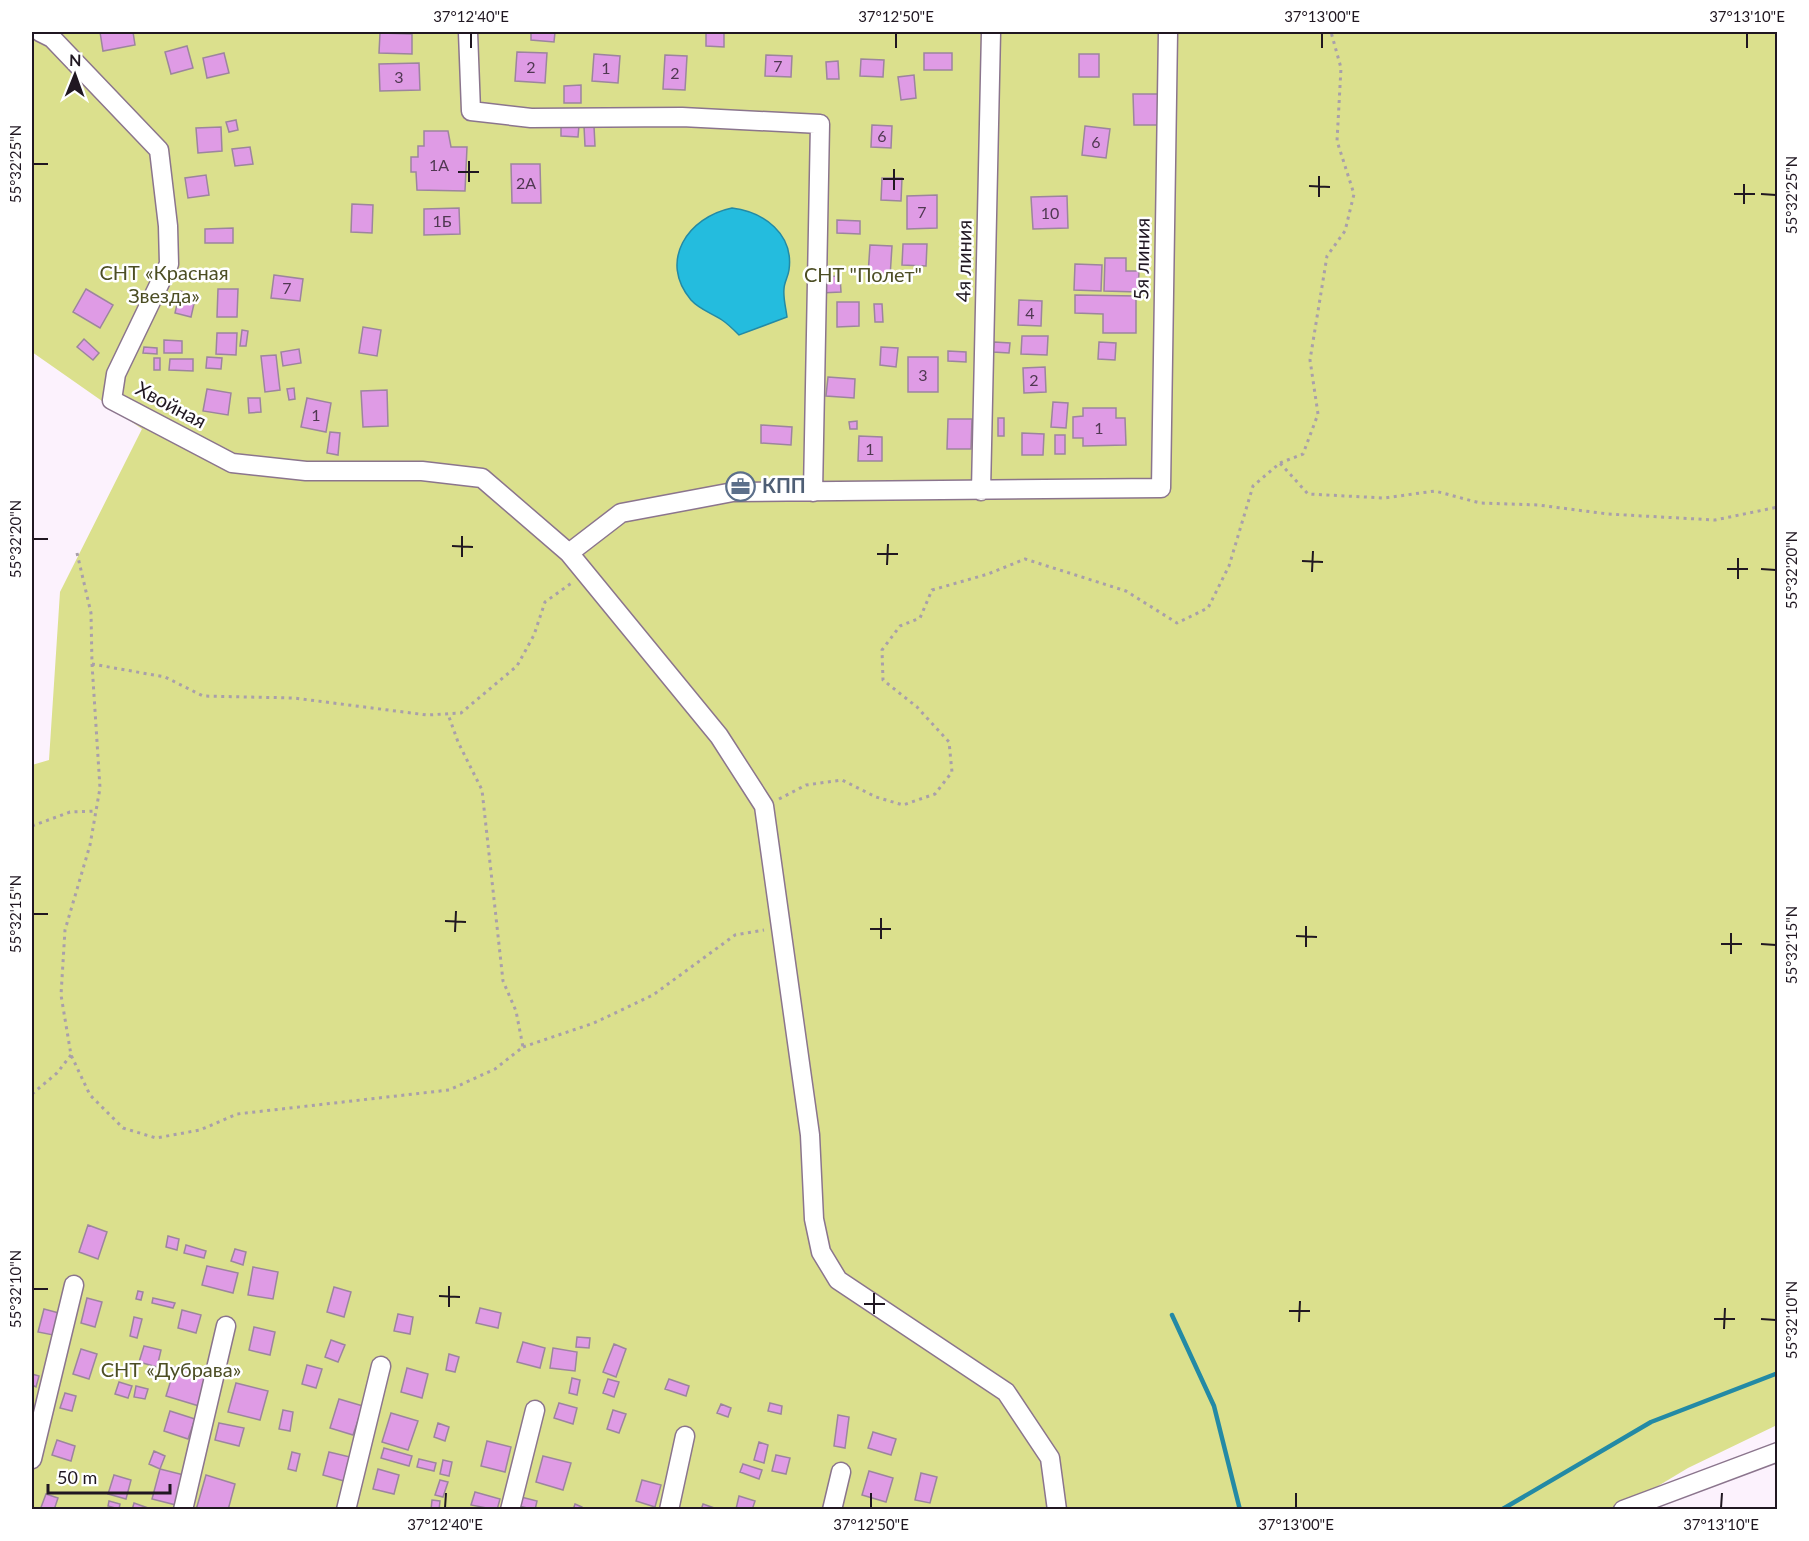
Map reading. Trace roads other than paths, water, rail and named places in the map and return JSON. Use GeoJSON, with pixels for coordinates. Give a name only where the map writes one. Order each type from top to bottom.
{"type":"FeatureCollection","features":[{"type":"Feature","properties":{"kind":"street","name":"Хвойная"},"geometry":{"type":"LineString","coordinates":[[40,32],[52,38],[159,150],[168,226],[169,264],[116,374],[112,400],[232,463],[306,471],[422,471],[482,478],[569,553]]}},
{"type":"Feature","properties":{"kind":"street"},"geometry":{"type":"LineString","coordinates":[[468,32],[471,111],[531,118],[682,117],[820,124],[813,492]]}},
{"type":"Feature","properties":{"kind":"street","name":"4я линия"},"geometry":{"type":"LineString","coordinates":[[981,491],[991,32]]}},
{"type":"Feature","properties":{"kind":"street","name":"5я линия"},"geometry":{"type":"LineString","coordinates":[[981,491],[1161,488],[1168,32]]}},
{"type":"Feature","properties":{"kind":"street"},"geometry":{"type":"LineString","coordinates":[[981,491],[733,492],[621,513],[569,553],[719,735],[764,806],[810,1135],[814,1219],[821,1252],[838,1280],[1006,1392],[1050,1458],[1057,1509]]}},
{"type":"Feature","properties":{"kind":"street"},"geometry":{"type":"LineString","coordinates":[[32,1459],[74,1285]]}},
{"type":"Feature","properties":{"kind":"street"},"geometry":{"type":"LineString","coordinates":[[183,1509],[226,1326]]}},
{"type":"Feature","properties":{"kind":"street"},"geometry":{"type":"LineString","coordinates":[[346,1509],[381,1366]]}},
{"type":"Feature","properties":{"kind":"street"},"geometry":{"type":"LineString","coordinates":[[510,1509],[535,1410]]}},
{"type":"Feature","properties":{"kind":"street"},"geometry":{"type":"LineString","coordinates":[[669,1509],[685,1436]]}},
{"type":"Feature","properties":{"kind":"street"},"geometry":{"type":"LineString","coordinates":[[1623,1509],[1778,1452]]}},
{"type":"Feature","properties":{"kind":"street"},"geometry":{"type":"LineString","coordinates":[[832,1509],[841,1472]]}},
{"type":"Feature","properties":{"kind":"water"},"geometry":{"type":"Polygon","coordinates":[[[732,208],[755,214],[774,227],[787,246],[789,257],[789,270],[784,292],[787,317],[739,335],[691,300],[681,285],[677,270],[678,256],[691,231],[716,213],[732,208]]]}},
{"type":"Feature","properties":{"kind":"waterway"},"geometry":{"type":"LineString","coordinates":[[1172,1315],[1214,1406],[1240,1510]]}},
{"type":"Feature","properties":{"kind":"waterway"},"geometry":{"type":"LineString","coordinates":[[1501,1510],[1651,1422],[1778,1373]]}},
{"type":"Feature","properties":{"kind":"place","name":"КПП"},"geometry":{"type":"Point","coordinates":[741,486]}},
{"type":"Feature","properties":{"kind":"park label","name":"СНТ \"Полет\""},"geometry":{"type":"Point","coordinates":[863,275]}},
{"type":"Feature","properties":{"kind":"park label","name":"СНТ «Красная Звезда»"},"geometry":{"type":"Point","coordinates":[164,284]}},
{"type":"Feature","properties":{"kind":"park label","name":"СНТ «Дубрава»"},"geometry":{"type":"Point","coordinates":[171,1370]}}]}
